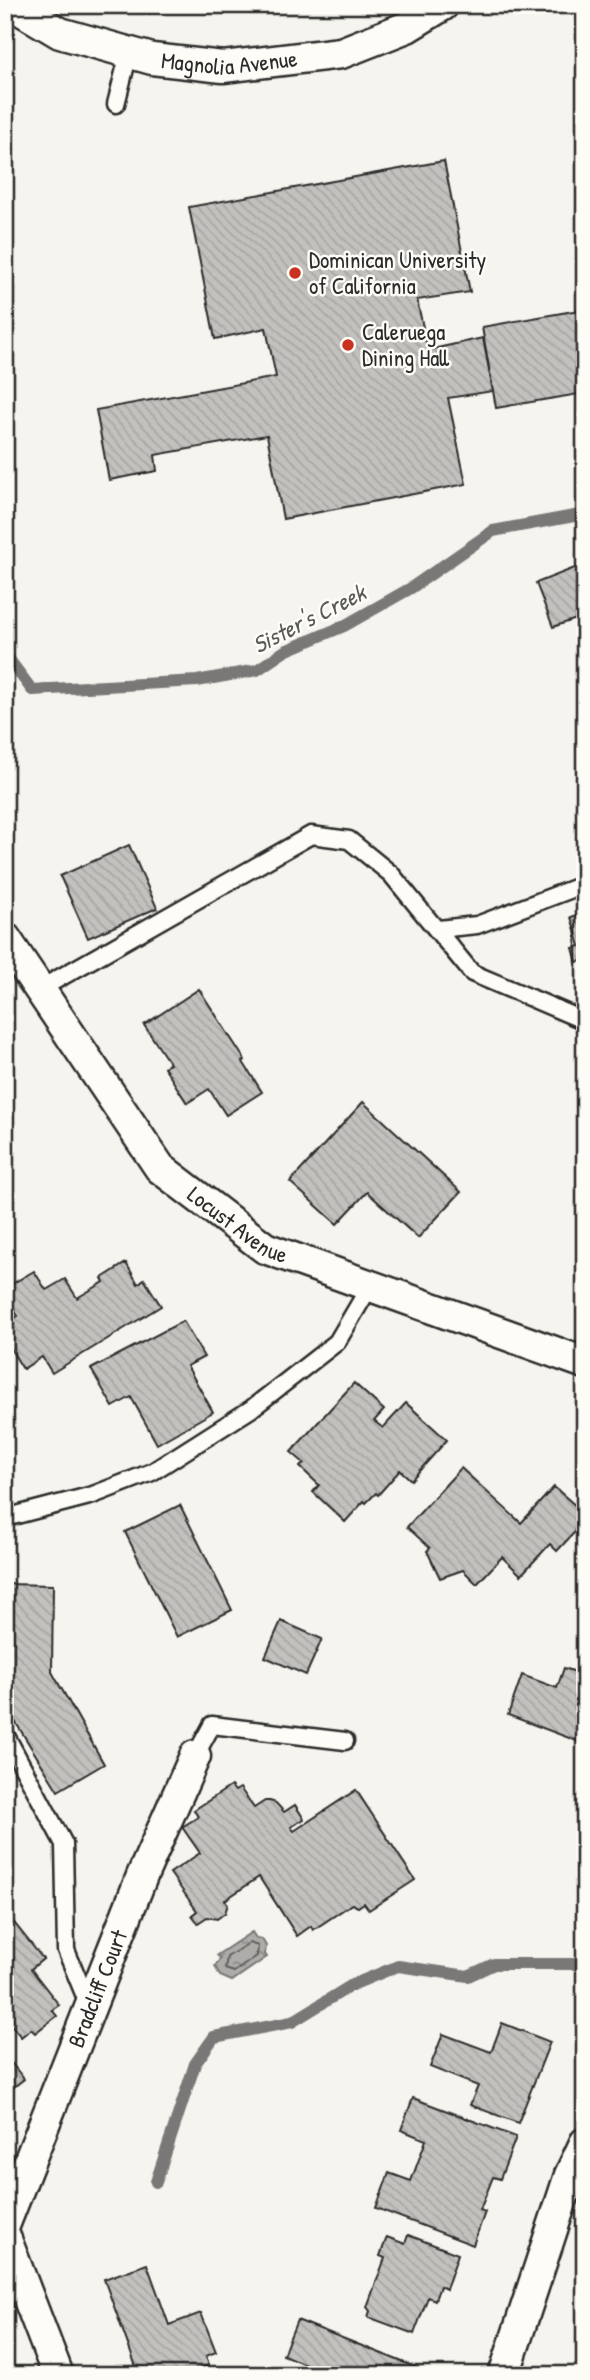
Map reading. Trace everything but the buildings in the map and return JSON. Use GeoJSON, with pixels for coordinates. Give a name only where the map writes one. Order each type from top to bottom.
{"type":"FeatureCollection","features":[{"type":"Feature","properties":{"kind":"street","name":"Magnolia Avenue"},"geometry":{"type":"LineString","coordinates":[[13,5],[60,33],[152,59],[223,67],[341,53],[407,27],[443,5]]}},
{"type":"Feature","properties":{"kind":"street","name":"Locust Avenue"},"geometry":{"type":"LineString","coordinates":[[5,938],[160,1168],[265,1248],[585,1363]]}},
{"type":"Feature","properties":{"kind":"street","name":"Bradcliff Court"},"geometry":{"type":"LineString","coordinates":[[5,2223],[142,1876],[195,1756]]}},
{"type":"Feature","properties":{"kind":"street"},"geometry":{"type":"LineString","coordinates":[[504,2375],[570,2175],[585,2143]]}},
{"type":"Feature","properties":{"kind":"street"},"geometry":{"type":"LineString","coordinates":[[5,2236],[58,2375]]}},
{"type":"Feature","properties":{"kind":"lane"},"geometry":{"type":"LineString","coordinates":[[116,104],[129,53]]}},
{"type":"Feature","properties":{"kind":"lane"},"geometry":{"type":"LineString","coordinates":[[40,989],[311,835],[349,840],[391,874],[472,973],[585,1021]]}},
{"type":"Feature","properties":{"kind":"lane"},"geometry":{"type":"LineString","coordinates":[[438,929],[477,926],[585,884]]}},
{"type":"Feature","properties":{"kind":"lane"},"geometry":{"type":"LineString","coordinates":[[5,1518],[93,1495],[152,1472],[251,1409],[337,1342],[370,1286]]}},
{"type":"Feature","properties":{"kind":"lane"},"geometry":{"type":"LineString","coordinates":[[195,1756],[212,1725],[345,1741]]}},
{"type":"Feature","properties":{"kind":"lane"},"geometry":{"type":"LineString","coordinates":[[5,1734],[64,1844],[66,1950],[90,2008]]}},
{"type":"Feature","properties":{"kind":"water"},"geometry":{"type":"Polygon","coordinates":[[[252,1932],[256,1938],[262,1939],[267,1957],[232,1981],[220,1976],[215,1966],[220,1959],[217,1955],[252,1932]]]}},
{"type":"Feature","properties":{"kind":"waterway","name":"Sister's Creek"},"geometry":{"type":"LineString","coordinates":[[5,654],[32,690],[197,681],[257,670],[285,651],[344,626],[411,588],[493,531],[585,514]]}},
{"type":"Feature","properties":{"kind":"waterway"},"geometry":{"type":"LineString","coordinates":[[156,2182],[195,2064],[214,2037],[292,2022],[352,1985],[398,1966],[468,1976],[494,1964],[585,1964]]}},
{"type":"Feature","properties":{"kind":"place","name":"Dominican University of California"},"geometry":{"type":"Point","coordinates":[295,273]}},
{"type":"Feature","properties":{"kind":"place","name":"Caleruega Dining Hall"},"geometry":{"type":"Point","coordinates":[348,345]}}]}
